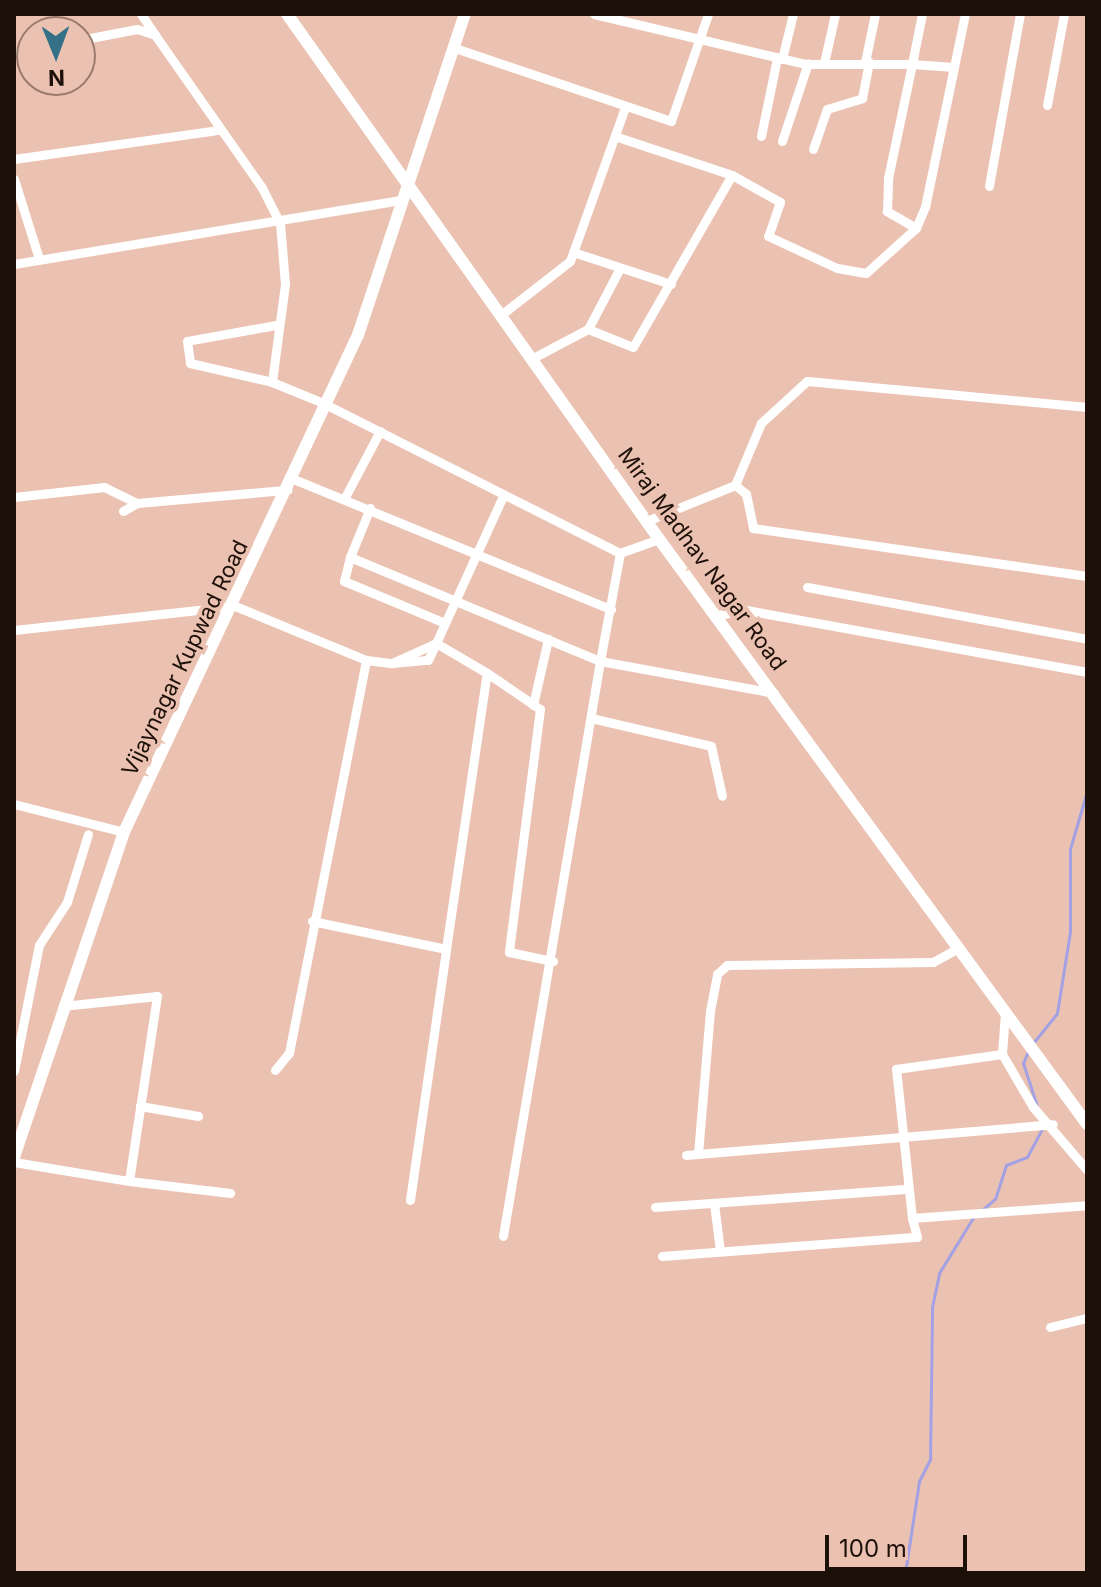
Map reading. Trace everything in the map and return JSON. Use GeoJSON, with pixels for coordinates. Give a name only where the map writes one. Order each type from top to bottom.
{"type":"FeatureCollection","features":[{"type":"Feature","properties":{"kind":"street"},"geometry":{"type":"LineString","coordinates":[[141,14],[280,223],[285,284],[276,325],[272,382]]}},
{"type":"Feature","properties":{"kind":"street","name":"Miraj Madhav Nagar Road"},"geometry":{"type":"LineString","coordinates":[[287,14],[649,520],[659,539],[718,615],[1087,1124]]}},
{"type":"Feature","properties":{"kind":"street","name":"Vijaynagar Kupwad Road"},"geometry":{"type":"LineString","coordinates":[[14,1159],[124,832],[235,606],[323,403],[358,335],[465,14]]}},
{"type":"Feature","properties":{"kind":"street"},"geometry":{"type":"LineString","coordinates":[[594,14],[780,59],[808,63],[867,62],[954,67]]}},
{"type":"Feature","properties":{"kind":"street"},"geometry":{"type":"LineString","coordinates":[[455,48],[671,121],[708,14]]}},
{"type":"Feature","properties":{"kind":"street"},"geometry":{"type":"LineString","coordinates":[[761,136],[793,14]]}},
{"type":"Feature","properties":{"kind":"street"},"geometry":{"type":"LineString","coordinates":[[824,63],[835,14]]}},
{"type":"Feature","properties":{"kind":"street"},"geometry":{"type":"LineString","coordinates":[[813,149],[827,109],[862,98],[875,14]]}},
{"type":"Feature","properties":{"kind":"street"},"geometry":{"type":"LineString","coordinates":[[916,228],[887,211],[888,178],[922,14]]}},
{"type":"Feature","properties":{"kind":"street"},"geometry":{"type":"LineString","coordinates":[[615,136],[732,175],[780,202],[768,236],[837,268],[866,273],[916,228],[965,14]]}},
{"type":"Feature","properties":{"kind":"street"},"geometry":{"type":"LineString","coordinates":[[989,186],[1020,14]]}},
{"type":"Feature","properties":{"kind":"street"},"geometry":{"type":"LineString","coordinates":[[1047,105],[1064,14]]}},
{"type":"Feature","properties":{"kind":"street"},"geometry":{"type":"LineString","coordinates":[[96,37],[137,29],[155,35]]}},
{"type":"Feature","properties":{"kind":"street"},"geometry":{"type":"LineString","coordinates":[[782,141],[808,63]]}},
{"type":"Feature","properties":{"kind":"street"},"geometry":{"type":"LineString","coordinates":[[502,314],[573,252],[625,107]]}},
{"type":"Feature","properties":{"kind":"street"},"geometry":{"type":"LineString","coordinates":[[14,159],[219,130]]}},
{"type":"Feature","properties":{"kind":"street"},"geometry":{"type":"LineString","coordinates":[[588,329],[633,347],[732,175]]}},
{"type":"Feature","properties":{"kind":"street"},"geometry":{"type":"LineString","coordinates":[[14,179],[39,259]]}},
{"type":"Feature","properties":{"kind":"street"},"geometry":{"type":"LineString","coordinates":[[14,264],[280,223],[401,200]]}},
{"type":"Feature","properties":{"kind":"street"},"geometry":{"type":"LineString","coordinates":[[573,252],[671,284]]}},
{"type":"Feature","properties":{"kind":"street"},"geometry":{"type":"LineString","coordinates":[[533,358],[588,329],[620,268]]}},
{"type":"Feature","properties":{"kind":"street"},"geometry":{"type":"LineString","coordinates":[[276,325],[187,341],[197,368],[272,382],[323,403],[502,498],[620,553],[659,539]]}},
{"type":"Feature","properties":{"kind":"street"},"geometry":{"type":"LineString","coordinates":[[649,520],[735,485],[761,423],[807,381],[1087,407]]}},
{"type":"Feature","properties":{"kind":"street"},"geometry":{"type":"LineString","coordinates":[[344,499],[380,431]]}},
{"type":"Feature","properties":{"kind":"street"},"geometry":{"type":"LineString","coordinates":[[123,511],[137,503],[289,484],[370,508],[611,609]]}},
{"type":"Feature","properties":{"kind":"street"},"geometry":{"type":"LineString","coordinates":[[735,485],[746,494],[753,528],[1087,576]]}},
{"type":"Feature","properties":{"kind":"street"},"geometry":{"type":"LineString","coordinates":[[14,497],[104,487],[137,503]]}},
{"type":"Feature","properties":{"kind":"street"},"geometry":{"type":"LineString","coordinates":[[14,630],[235,606],[366,660],[392,663],[428,660],[502,498]]}},
{"type":"Feature","properties":{"kind":"street"},"geometry":{"type":"LineString","coordinates":[[370,508],[350,557],[344,581],[445,623]]}},
{"type":"Feature","properties":{"kind":"street"},"geometry":{"type":"LineString","coordinates":[[503,1236],[553,961],[620,553]]}},
{"type":"Feature","properties":{"kind":"street"},"geometry":{"type":"LineString","coordinates":[[350,557],[600,661],[774,693]]}},
{"type":"Feature","properties":{"kind":"street"},"geometry":{"type":"LineString","coordinates":[[807,587],[1087,639]]}},
{"type":"Feature","properties":{"kind":"street"},"geometry":{"type":"LineString","coordinates":[[718,615],[746,610],[1087,672]]}},
{"type":"Feature","properties":{"kind":"street"},"geometry":{"type":"LineString","coordinates":[[533,705],[548,639]]}},
{"type":"Feature","properties":{"kind":"street"},"geometry":{"type":"LineString","coordinates":[[436,643],[540,709],[509,952],[553,961]]}},
{"type":"Feature","properties":{"kind":"street"},"geometry":{"type":"LineString","coordinates":[[275,1070],[289,1053],[312,921],[366,660]]}},
{"type":"Feature","properties":{"kind":"street"},"geometry":{"type":"LineString","coordinates":[[410,1200],[487,673]]}},
{"type":"Feature","properties":{"kind":"street"},"geometry":{"type":"LineString","coordinates":[[591,718],[711,746],[722,796]]}},
{"type":"Feature","properties":{"kind":"street"},"geometry":{"type":"LineString","coordinates":[[14,804],[124,832]]}},
{"type":"Feature","properties":{"kind":"street"},"geometry":{"type":"LineString","coordinates":[[14,1071],[39,945],[67,902],[88,834]]}},
{"type":"Feature","properties":{"kind":"street"},"geometry":{"type":"LineString","coordinates":[[312,921],[446,949]]}},
{"type":"Feature","properties":{"kind":"street"},"geometry":{"type":"LineString","coordinates":[[698,1154],[710,1011],[717,974],[727,965],[933,962],[958,948]]}},
{"type":"Feature","properties":{"kind":"street"},"geometry":{"type":"LineString","coordinates":[[63,1006],[157,996],[129,1181]]}},
{"type":"Feature","properties":{"kind":"street"},"geometry":{"type":"LineString","coordinates":[[1005,1013],[1002,1054],[1033,1107],[1053,1124],[1087,1170]]}},
{"type":"Feature","properties":{"kind":"street"},"geometry":{"type":"LineString","coordinates":[[662,1256],[917,1237],[900,1134],[896,1069],[1002,1054]]}},
{"type":"Feature","properties":{"kind":"street"},"geometry":{"type":"LineString","coordinates":[[140,1106],[198,1116]]}},
{"type":"Feature","properties":{"kind":"street"},"geometry":{"type":"LineString","coordinates":[[686,1155],[900,1134],[1053,1124]]}},
{"type":"Feature","properties":{"kind":"street"},"geometry":{"type":"LineString","coordinates":[[14,1159],[129,1181],[230,1193]]}},
{"type":"Feature","properties":{"kind":"street"},"geometry":{"type":"LineString","coordinates":[[655,1207],[908,1189]]}},
{"type":"Feature","properties":{"kind":"street"},"geometry":{"type":"LineString","coordinates":[[714,1203],[720,1251]]}},
{"type":"Feature","properties":{"kind":"street"},"geometry":{"type":"LineString","coordinates":[[912,1218],[1087,1205]]}},
{"type":"Feature","properties":{"kind":"street"},"geometry":{"type":"LineString","coordinates":[[1050,1327],[1087,1318]]}},
{"type":"Feature","properties":{"kind":"waterway"},"geometry":{"type":"LineString","coordinates":[[1033,1043],[1057,1013],[1070,932],[1070,849],[1087,791]]}},
{"type":"Feature","properties":{"kind":"waterway"},"geometry":{"type":"LineString","coordinates":[[1029,1049],[1023,1063],[1037,1106]]}},
{"type":"Feature","properties":{"kind":"waterway"},"geometry":{"type":"LineString","coordinates":[[983,1209],[995,1199],[1006,1165],[1027,1157],[1042,1129]]}},
{"type":"Feature","properties":{"kind":"waterway"},"geometry":{"type":"LineString","coordinates":[[905,1573],[919,1481],[930,1459],[932,1307],[939,1273],[974,1216]]}}]}
